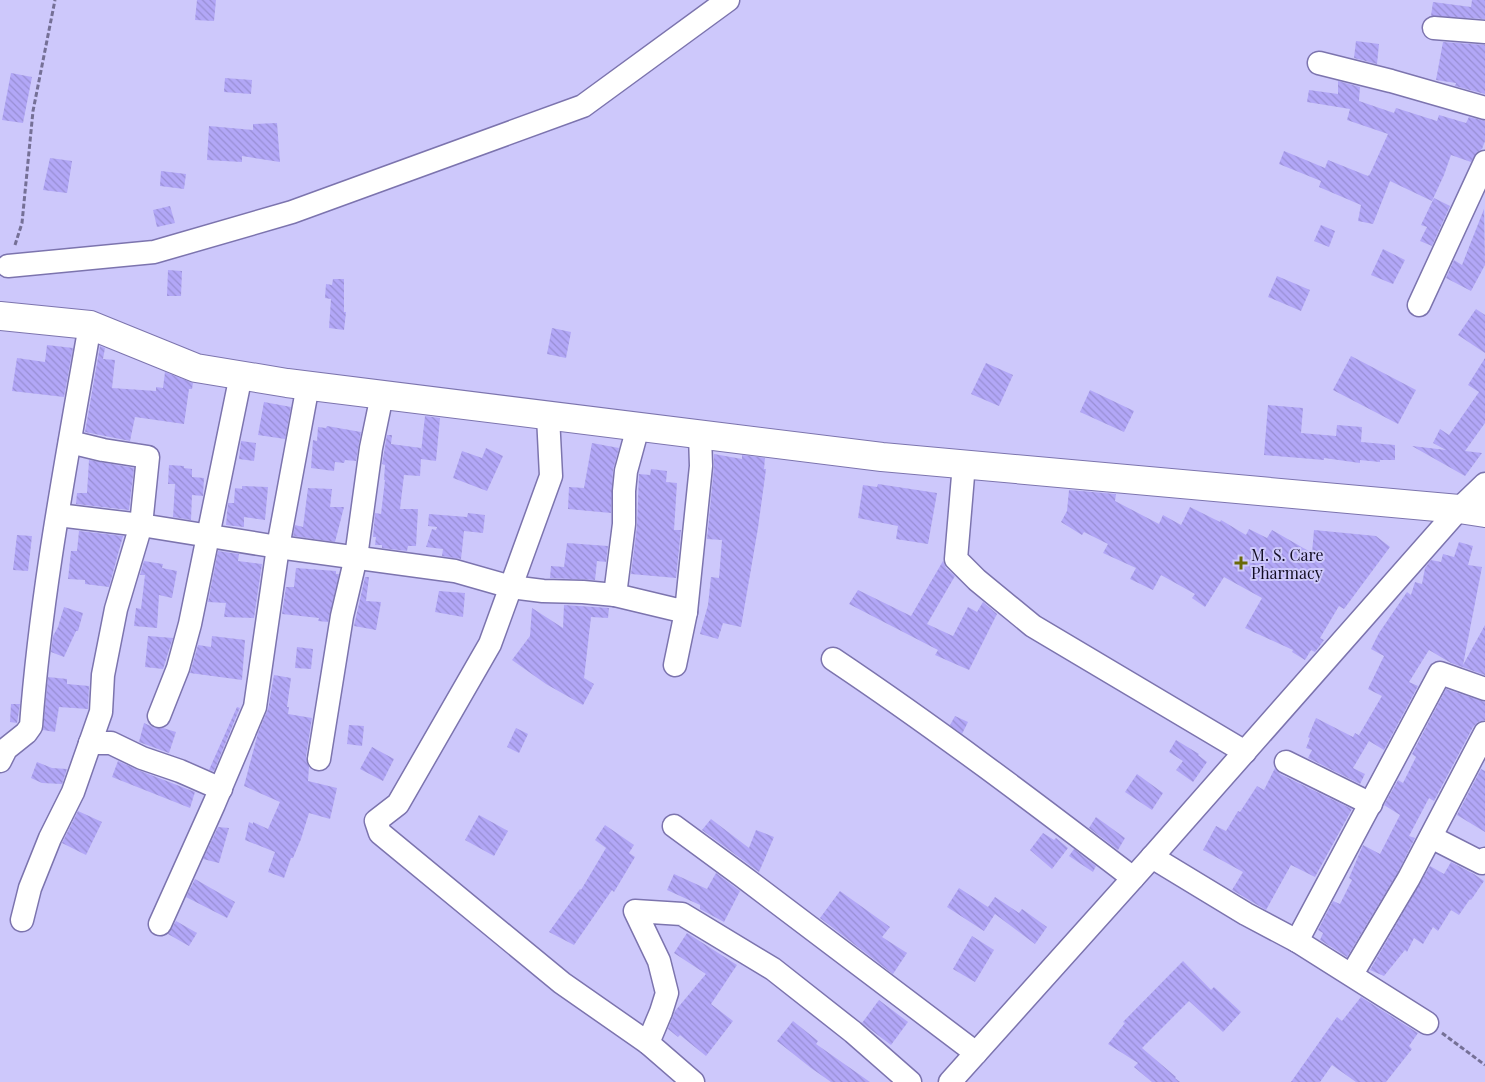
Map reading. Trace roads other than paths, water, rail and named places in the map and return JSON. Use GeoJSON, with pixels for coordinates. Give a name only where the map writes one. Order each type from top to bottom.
{"type":"FeatureCollection","features":[{"type":"Feature","properties":{"kind":"main road"},"geometry":{"type":"LineString","coordinates":[[0,316],[90,325],[196,368],[308,385],[882,457],[1459,509],[1485,513]]}},
{"type":"Feature","properties":{"kind":"street"},"geometry":{"type":"LineString","coordinates":[[8,266],[154,252],[292,212],[583,106],[728,0]]}},
{"type":"Feature","properties":{"kind":"street"},"geometry":{"type":"LineString","coordinates":[[1434,28],[1485,32]]}},
{"type":"Feature","properties":{"kind":"street"},"geometry":{"type":"LineString","coordinates":[[1319,63],[1485,108]]}},
{"type":"Feature","properties":{"kind":"street"},"geometry":{"type":"LineString","coordinates":[[1419,305],[1485,162]]}},
{"type":"Feature","properties":{"kind":"street"},"geometry":{"type":"LineString","coordinates":[[0,761],[6,750],[26,733],[31,726],[36,656],[90,325]]}},
{"type":"Feature","properties":{"kind":"street"},"geometry":{"type":"LineString","coordinates":[[159,716],[178,668],[190,624],[241,375]]}},
{"type":"Feature","properties":{"kind":"street"},"geometry":{"type":"LineString","coordinates":[[160,924],[221,790],[255,707],[278,547],[308,385]]}},
{"type":"Feature","properties":{"kind":"street"},"geometry":{"type":"LineString","coordinates":[[319,759],[342,616],[356,557],[371,448],[382,394]]}},
{"type":"Feature","properties":{"kind":"street"},"geometry":{"type":"LineString","coordinates":[[548,416],[551,476],[490,644],[398,804],[376,821],[380,833],[462,902],[562,983],[648,1043],[693,1082]]}},
{"type":"Feature","properties":{"kind":"street"},"geometry":{"type":"LineString","coordinates":[[615,595],[624,524],[626,471],[638,427]]}},
{"type":"Feature","properties":{"kind":"street"},"geometry":{"type":"LineString","coordinates":[[675,665],[686,612],[701,466],[700,434]]}},
{"type":"Feature","properties":{"kind":"street"},"geometry":{"type":"LineString","coordinates":[[22,920],[30,888],[50,838],[73,792],[101,712],[103,675],[116,609],[141,525],[148,457],[103,450],[70,442]]}},
{"type":"Feature","properties":{"kind":"street"},"geometry":{"type":"LineString","coordinates":[[964,464],[956,559],[1033,626],[1245,752]]}},
{"type":"Feature","properties":{"kind":"street"},"geometry":{"type":"LineString","coordinates":[[950,1082],[1152,857],[1459,509],[1485,484]]}},
{"type":"Feature","properties":{"kind":"street"},"geometry":{"type":"LineString","coordinates":[[58,515],[141,525],[278,547],[455,571],[511,587],[543,591],[615,595],[686,612]]}},
{"type":"Feature","properties":{"kind":"street"},"geometry":{"type":"LineString","coordinates":[[833,659],[1042,808],[1133,878]]}},
{"type":"Feature","properties":{"kind":"street"},"geometry":{"type":"LineString","coordinates":[[1297,941],[1440,673],[1485,689]]}},
{"type":"Feature","properties":{"kind":"street"},"geometry":{"type":"LineString","coordinates":[[1352,974],[1409,878],[1485,733]]}},
{"type":"Feature","properties":{"kind":"street"},"geometry":{"type":"LineString","coordinates":[[90,743],[111,743],[142,758],[180,771],[221,790]]}},
{"type":"Feature","properties":{"kind":"street"},"geometry":{"type":"LineString","coordinates":[[1286,762],[1370,804]]}},
{"type":"Feature","properties":{"kind":"street"},"geometry":{"type":"LineString","coordinates":[[674,826],[976,1053]]}},
{"type":"Feature","properties":{"kind":"street"},"geometry":{"type":"LineString","coordinates":[[1430,837],[1482,863],[1485,860]]}},
{"type":"Feature","properties":{"kind":"street"},"geometry":{"type":"LineString","coordinates":[[1152,857],[1246,914],[1297,941],[1427,1022]]}},
{"type":"Feature","properties":{"kind":"street"},"geometry":{"type":"LineString","coordinates":[[648,1043],[668,993],[659,961],[635,911],[682,914],[773,969],[853,1032],[910,1082]]}},
{"type":"Feature","properties":{"kind":"place","name":"M. S. Care Pharmacy"},"geometry":{"type":"Point","coordinates":[1241,563]}}]}
